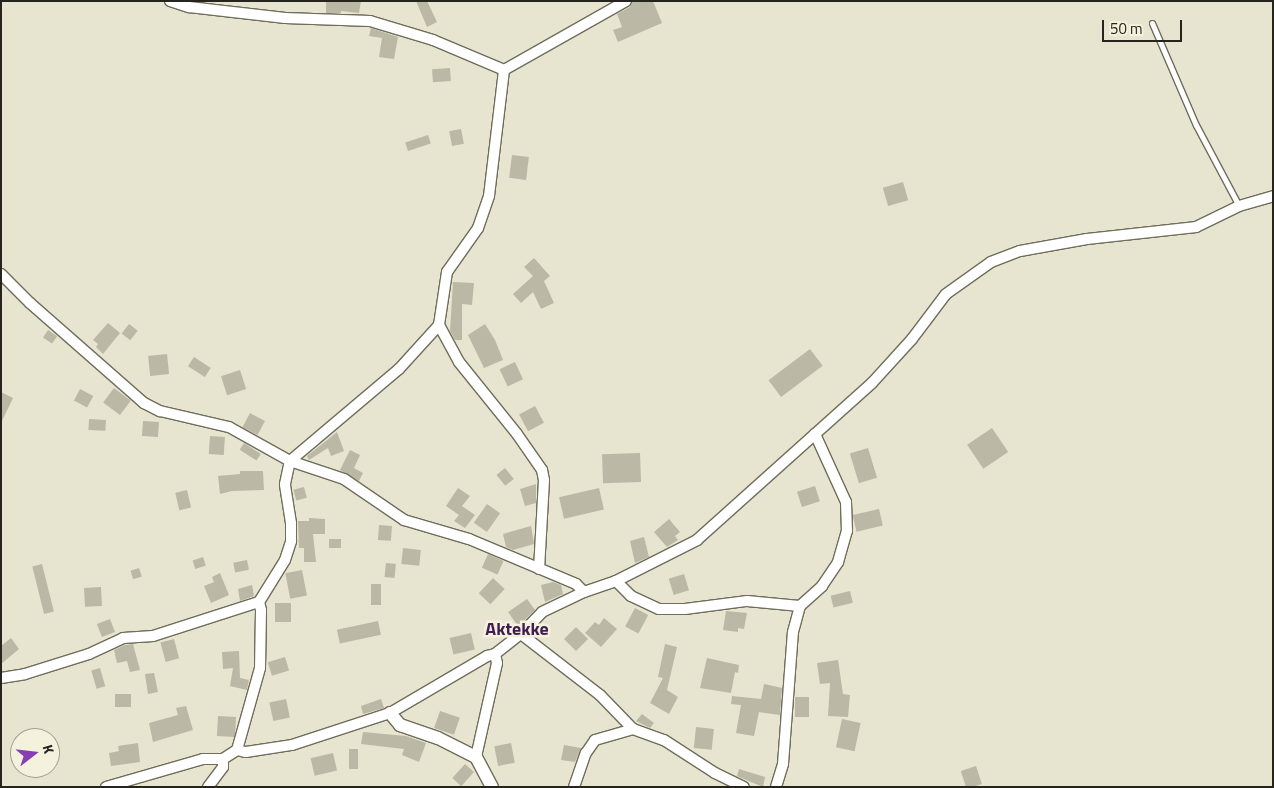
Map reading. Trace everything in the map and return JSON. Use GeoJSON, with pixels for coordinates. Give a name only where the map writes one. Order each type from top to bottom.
{"type":"FeatureCollection","features":[{"type":"Feature","properties":{"kind":"street"},"geometry":{"type":"LineString","coordinates":[[170,1],[189,7],[285,18],[370,21],[433,40],[504,70]]}},
{"type":"Feature","properties":{"kind":"street"},"geometry":{"type":"LineString","coordinates":[[504,70],[626,1]]}},
{"type":"Feature","properties":{"kind":"street"},"geometry":{"type":"LineString","coordinates":[[1,678],[25,674],[89,654],[123,638],[152,636],[259,602],[285,560],[291,541],[292,523],[285,484],[290,460],[400,369],[439,325],[446,272],[478,228],[489,196],[504,70]]}},
{"type":"Feature","properties":{"kind":"street"},"geometry":{"type":"LineString","coordinates":[[237,750],[246,752],[292,745],[390,713],[487,656],[495,654],[520,634],[542,612],[584,592],[616,581],[697,540],[872,383],[912,339],[946,294],[991,262],[1020,251],[1087,240],[1196,227],[1239,206],[1273,196]]}},
{"type":"Feature","properties":{"kind":"street"},"geometry":{"type":"LineString","coordinates":[[1,274],[30,303],[144,403],[160,411],[229,427],[290,460],[344,479],[404,520],[469,539],[576,584],[584,592]]}},
{"type":"Feature","properties":{"kind":"street"},"geometry":{"type":"LineString","coordinates":[[439,325],[459,362],[517,434],[542,470],[544,480],[539,570]]}},
{"type":"Feature","properties":{"kind":"street"},"geometry":{"type":"LineString","coordinates":[[776,787],[783,764],[793,632],[800,606],[822,586],[838,562],[847,531],[846,502],[815,434]]}},
{"type":"Feature","properties":{"kind":"street"},"geometry":{"type":"LineString","coordinates":[[616,581],[631,596],[659,609],[685,610],[747,601],[800,606]]}},
{"type":"Feature","properties":{"kind":"street"},"geometry":{"type":"LineString","coordinates":[[106,787],[203,759],[223,759],[237,750],[260,668],[261,610],[259,602]]}},
{"type":"Feature","properties":{"kind":"street"},"geometry":{"type":"LineString","coordinates":[[520,634],[600,695],[633,729],[664,740],[715,773],[744,787]]}},
{"type":"Feature","properties":{"kind":"street"},"geometry":{"type":"LineString","coordinates":[[476,757],[496,662],[495,654]]}},
{"type":"Feature","properties":{"kind":"street"},"geometry":{"type":"LineString","coordinates":[[390,713],[400,725],[438,738],[476,757],[492,787]]}},
{"type":"Feature","properties":{"kind":"street"},"geometry":{"type":"LineString","coordinates":[[574,787],[586,753],[595,740],[633,729]]}},
{"type":"Feature","properties":{"kind":"street"},"geometry":{"type":"LineString","coordinates":[[208,787],[222,767],[223,759]]}},
{"type":"Feature","properties":{"kind":"lane"},"geometry":{"type":"LineString","coordinates":[[1152,23],[1196,125],[1239,206]]}},
{"type":"Feature","properties":{"kind":"building"},"geometry":{"type":"Polygon","coordinates":[[[326,1],[361,1],[359,13],[341,11],[341,13],[326,13],[326,1]]]}},
{"type":"Feature","properties":{"kind":"building"},"geometry":{"type":"Polygon","coordinates":[[[416,1],[427,1],[437,22],[427,27],[416,1]]]}},
{"type":"Feature","properties":{"kind":"building"},"geometry":{"type":"Polygon","coordinates":[[[633,1],[653,1],[662,23],[618,42],[613,30],[622,27],[617,14],[630,7],[633,1]]]}},
{"type":"Feature","properties":{"kind":"building"},"geometry":{"type":"Polygon","coordinates":[[[371,28],[398,37],[394,59],[379,57],[382,38],[369,36],[371,28]]]}},
{"type":"Feature","properties":{"kind":"building"},"geometry":{"type":"Polygon","coordinates":[[[450,68],[451,81],[433,82],[432,69],[450,68]]]}},
{"type":"Feature","properties":{"kind":"building"},"geometry":{"type":"Polygon","coordinates":[[[461,129],[464,144],[452,146],[449,131],[461,129]]]}},
{"type":"Feature","properties":{"kind":"building"},"geometry":{"type":"Polygon","coordinates":[[[428,135],[431,144],[408,151],[405,142],[428,135]]]}},
{"type":"Feature","properties":{"kind":"building"},"geometry":{"type":"Polygon","coordinates":[[[512,155],[529,157],[526,180],[509,178],[512,155]]]}},
{"type":"Feature","properties":{"kind":"building"},"geometry":{"type":"Polygon","coordinates":[[[903,182],[908,200],[888,206],[883,188],[903,182]]]}},
{"type":"Feature","properties":{"kind":"building"},"geometry":{"type":"Polygon","coordinates":[[[534,258],[550,276],[544,281],[554,303],[541,309],[533,292],[521,303],[513,294],[533,276],[524,267],[534,258]]]}},
{"type":"Feature","properties":{"kind":"building"},"geometry":{"type":"Polygon","coordinates":[[[453,282],[474,283],[472,305],[462,304],[462,340],[455,340],[450,331],[453,282]]]}},
{"type":"Feature","properties":{"kind":"building"},"geometry":{"type":"Polygon","coordinates":[[[108,323],[120,333],[103,354],[96,347],[98,344],[93,340],[108,323]]]}},
{"type":"Feature","properties":{"kind":"building"},"geometry":{"type":"Polygon","coordinates":[[[129,324],[138,331],[130,340],[122,333],[129,324]]]}},
{"type":"Feature","properties":{"kind":"building"},"geometry":{"type":"Polygon","coordinates":[[[485,324],[495,340],[503,360],[484,368],[468,335],[485,324]]]}},
{"type":"Feature","properties":{"kind":"building"},"geometry":{"type":"Polygon","coordinates":[[[48,330],[57,336],[52,344],[43,337],[48,330]]]}},
{"type":"Feature","properties":{"kind":"building"},"geometry":{"type":"Polygon","coordinates":[[[810,349],[823,366],[781,397],[768,380],[810,349]]]}},
{"type":"Feature","properties":{"kind":"building"},"geometry":{"type":"Polygon","coordinates":[[[167,354],[169,374],[150,376],[148,356],[167,354]]]}},
{"type":"Feature","properties":{"kind":"building"},"geometry":{"type":"Polygon","coordinates":[[[194,357],[211,368],[205,377],[188,366],[194,357]]]}},
{"type":"Feature","properties":{"kind":"building"},"geometry":{"type":"Polygon","coordinates":[[[515,362],[523,379],[508,386],[500,369],[515,362]]]}},
{"type":"Feature","properties":{"kind":"building"},"geometry":{"type":"Polygon","coordinates":[[[240,370],[246,389],[227,395],[221,376],[240,370]]]}},
{"type":"Feature","properties":{"kind":"building"},"geometry":{"type":"Polygon","coordinates":[[[114,388],[131,401],[120,415],[103,402],[114,388]]]}},
{"type":"Feature","properties":{"kind":"building"},"geometry":{"type":"Polygon","coordinates":[[[80,389],[93,396],[87,408],[74,400],[80,389]]]}},
{"type":"Feature","properties":{"kind":"building"},"geometry":{"type":"Polygon","coordinates":[[[1,392],[13,398],[1,423],[1,392]]]}},
{"type":"Feature","properties":{"kind":"building"},"geometry":{"type":"Polygon","coordinates":[[[535,406],[544,423],[528,431],[519,414],[535,406]]]}},
{"type":"Feature","properties":{"kind":"building"},"geometry":{"type":"Polygon","coordinates":[[[250,413],[265,421],[257,435],[242,427],[250,413]]]}},
{"type":"Feature","properties":{"kind":"building"},"geometry":{"type":"Polygon","coordinates":[[[89,419],[106,420],[105,431],[88,430],[89,419]]]}},
{"type":"Feature","properties":{"kind":"building"},"geometry":{"type":"Polygon","coordinates":[[[143,421],[159,422],[158,437],[142,436],[143,421]]]}},
{"type":"Feature","properties":{"kind":"building"},"geometry":{"type":"Polygon","coordinates":[[[992,428],[1008,452],[983,469],[967,445],[992,428]]]}},
{"type":"Feature","properties":{"kind":"building"},"geometry":{"type":"Polygon","coordinates":[[[337,432],[344,451],[331,456],[328,448],[309,460],[307,456],[337,432]]]}},
{"type":"Feature","properties":{"kind":"building"},"geometry":{"type":"Polygon","coordinates":[[[210,436],[225,437],[224,455],[209,454],[210,436]]]}},
{"type":"Feature","properties":{"kind":"building"},"geometry":{"type":"Polygon","coordinates":[[[244,443],[261,454],[256,461],[240,450],[244,443]]]}},
{"type":"Feature","properties":{"kind":"building"},"geometry":{"type":"Polygon","coordinates":[[[868,448],[877,478],[859,483],[850,454],[868,448]]]}},
{"type":"Feature","properties":{"kind":"building"},"geometry":{"type":"Polygon","coordinates":[[[350,450],[360,455],[354,468],[363,473],[359,481],[340,470],[350,450]]]}},
{"type":"Feature","properties":{"kind":"building"},"geometry":{"type":"Polygon","coordinates":[[[640,453],[641,482],[603,483],[602,454],[640,453]]]}},
{"type":"Feature","properties":{"kind":"building"},"geometry":{"type":"Polygon","coordinates":[[[505,468],[514,479],[505,486],[496,475],[505,468]]]}},
{"type":"Feature","properties":{"kind":"building"},"geometry":{"type":"Polygon","coordinates":[[[240,471],[263,471],[264,490],[232,491],[220,494],[218,476],[240,474],[240,471]]]}},
{"type":"Feature","properties":{"kind":"building"},"geometry":{"type":"Polygon","coordinates":[[[536,484],[536,503],[525,506],[520,489],[536,484]]]}},
{"type":"Feature","properties":{"kind":"building"},"geometry":{"type":"Polygon","coordinates":[[[815,486],[820,501],[802,507],[797,492],[815,486]]]}},
{"type":"Feature","properties":{"kind":"building"},"geometry":{"type":"Polygon","coordinates":[[[304,487],[307,498],[296,500],[293,490],[304,487]]]}},
{"type":"Feature","properties":{"kind":"building"},"geometry":{"type":"Polygon","coordinates":[[[458,488],[470,496],[462,506],[475,515],[465,528],[454,521],[459,515],[446,506],[458,488]]]}},
{"type":"Feature","properties":{"kind":"building"},"geometry":{"type":"Polygon","coordinates":[[[599,488],[604,509],[564,519],[559,497],[599,488]]]}},
{"type":"Feature","properties":{"kind":"building"},"geometry":{"type":"Polygon","coordinates":[[[187,490],[191,508],[179,510],[175,493],[187,490]]]}},
{"type":"Feature","properties":{"kind":"building"},"geometry":{"type":"Polygon","coordinates":[[[487,504],[500,513],[487,532],[474,523],[487,504]]]}},
{"type":"Feature","properties":{"kind":"building"},"geometry":{"type":"Polygon","coordinates":[[[879,509],[883,526],[857,532],[853,515],[879,509]]]}},
{"type":"Feature","properties":{"kind":"building"},"geometry":{"type":"Polygon","coordinates":[[[309,518],[325,519],[325,534],[313,534],[316,562],[304,562],[304,548],[299,548],[298,521],[309,521],[309,518]]]}},
{"type":"Feature","properties":{"kind":"building"},"geometry":{"type":"Polygon","coordinates":[[[669,519],[680,532],[675,536],[678,540],[667,547],[654,532],[669,519]]]}},
{"type":"Feature","properties":{"kind":"building"},"geometry":{"type":"Polygon","coordinates":[[[379,525],[392,526],[391,541],[378,540],[379,525]]]}},
{"type":"Feature","properties":{"kind":"building"},"geometry":{"type":"Polygon","coordinates":[[[531,526],[534,544],[513,550],[506,547],[503,534],[531,526]]]}},
{"type":"Feature","properties":{"kind":"building"},"geometry":{"type":"Polygon","coordinates":[[[644,537],[649,557],[635,563],[630,541],[644,537]]]}},
{"type":"Feature","properties":{"kind":"building"},"geometry":{"type":"Polygon","coordinates":[[[329,539],[341,539],[341,548],[329,548],[329,539]]]}},
{"type":"Feature","properties":{"kind":"building"},"geometry":{"type":"Polygon","coordinates":[[[403,548],[421,550],[419,566],[401,564],[403,548]]]}},
{"type":"Feature","properties":{"kind":"building"},"geometry":{"type":"Polygon","coordinates":[[[488,554],[504,561],[497,575],[482,568],[488,554]]]}},
{"type":"Feature","properties":{"kind":"building"},"geometry":{"type":"Polygon","coordinates":[[[203,557],[206,566],[195,569],[193,560],[203,557]]]}},
{"type":"Feature","properties":{"kind":"building"},"geometry":{"type":"Polygon","coordinates":[[[247,560],[249,570],[235,572],[233,563],[247,560]]]}},
{"type":"Feature","properties":{"kind":"building"},"geometry":{"type":"Polygon","coordinates":[[[386,563],[396,564],[394,578],[385,577],[386,563]]]}},
{"type":"Feature","properties":{"kind":"building"},"geometry":{"type":"Polygon","coordinates":[[[42,564],[54,612],[44,614],[32,566],[42,564]]]}},
{"type":"Feature","properties":{"kind":"building"},"geometry":{"type":"Polygon","coordinates":[[[139,568],[142,577],[133,579],[130,571],[139,568]]]}},
{"type":"Feature","properties":{"kind":"building"},"geometry":{"type":"Polygon","coordinates":[[[302,570],[307,596],[290,599],[285,573],[302,570]]]}},
{"type":"Feature","properties":{"kind":"building"},"geometry":{"type":"Polygon","coordinates":[[[220,573],[229,595],[211,603],[204,586],[214,582],[212,577],[220,573]]]}},
{"type":"Feature","properties":{"kind":"building"},"geometry":{"type":"Polygon","coordinates":[[[684,574],[689,590],[674,595],[669,579],[684,574]]]}},
{"type":"Feature","properties":{"kind":"building"},"geometry":{"type":"Polygon","coordinates":[[[493,578],[505,589],[490,604],[479,593],[493,578]]]}},
{"type":"Feature","properties":{"kind":"building"},"geometry":{"type":"Polygon","coordinates":[[[553,582],[561,585],[563,594],[545,602],[541,585],[553,582]]]}},
{"type":"Feature","properties":{"kind":"building"},"geometry":{"type":"Polygon","coordinates":[[[371,584],[381,584],[381,605],[371,605],[371,584]]]}},
{"type":"Feature","properties":{"kind":"building"},"geometry":{"type":"Polygon","coordinates":[[[252,585],[254,596],[240,601],[238,589],[252,585]]]}},
{"type":"Feature","properties":{"kind":"building"},"geometry":{"type":"Polygon","coordinates":[[[101,587],[102,606],[85,607],[84,588],[101,587]]]}},
{"type":"Feature","properties":{"kind":"building"},"geometry":{"type":"Polygon","coordinates":[[[850,591],[853,603],[833,607],[831,596],[850,591]]]}},
{"type":"Feature","properties":{"kind":"building"},"geometry":{"type":"Polygon","coordinates":[[[527,599],[535,610],[518,626],[508,612],[527,599]]]}},
{"type":"Feature","properties":{"kind":"building"},"geometry":{"type":"Polygon","coordinates":[[[275,603],[291,603],[291,622],[275,622],[275,603]]]}},
{"type":"Feature","properties":{"kind":"building"},"geometry":{"type":"Polygon","coordinates":[[[635,608],[648,615],[638,634],[625,627],[635,608]]]}},
{"type":"Feature","properties":{"kind":"building"},"geometry":{"type":"Polygon","coordinates":[[[726,611],[747,613],[744,629],[738,628],[738,632],[723,630],[726,611]]]}},
{"type":"Feature","properties":{"kind":"building"},"geometry":{"type":"Polygon","coordinates":[[[604,618],[617,629],[601,647],[585,633],[595,622],[599,625],[604,618]]]}},
{"type":"Feature","properties":{"kind":"building"},"geometry":{"type":"Polygon","coordinates":[[[110,619],[115,632],[102,637],[97,624],[110,619]]]}},
{"type":"Feature","properties":{"kind":"building"},"geometry":{"type":"Polygon","coordinates":[[[378,621],[381,635],[340,643],[337,630],[378,621]]]}},
{"type":"Feature","properties":{"kind":"building"},"geometry":{"type":"Polygon","coordinates":[[[576,627],[588,639],[576,651],[564,639],[576,627]]]}},
{"type":"Feature","properties":{"kind":"building"},"geometry":{"type":"Polygon","coordinates":[[[471,633],[475,650],[453,655],[450,638],[471,633]]]}},
{"type":"Feature","properties":{"kind":"building"},"geometry":{"type":"Polygon","coordinates":[[[11,638],[19,649],[1,664],[1,646],[11,638]]]}},
{"type":"Feature","properties":{"kind":"building"},"geometry":{"type":"Polygon","coordinates":[[[174,639],[179,658],[166,662],[160,643],[174,639]]]}},
{"type":"Feature","properties":{"kind":"building"},"geometry":{"type":"Polygon","coordinates":[[[133,644],[140,670],[130,672],[127,661],[117,663],[114,650],[133,644]]]}},
{"type":"Feature","properties":{"kind":"building"},"geometry":{"type":"Polygon","coordinates":[[[665,644],[677,647],[667,690],[678,697],[669,714],[650,703],[663,678],[658,677],[665,644]]]}},
{"type":"Feature","properties":{"kind":"building"},"geometry":{"type":"Polygon","coordinates":[[[239,651],[240,678],[249,680],[247,690],[230,686],[233,668],[223,669],[222,652],[239,651]]]}},
{"type":"Feature","properties":{"kind":"building"},"geometry":{"type":"Polygon","coordinates":[[[285,657],[289,670],[272,676],[268,662],[285,657]]]}},
{"type":"Feature","properties":{"kind":"building"},"geometry":{"type":"Polygon","coordinates":[[[707,658],[739,665],[738,673],[735,672],[731,693],[700,688],[707,658]]]}},
{"type":"Feature","properties":{"kind":"building"},"geometry":{"type":"Polygon","coordinates":[[[838,660],[843,694],[850,695],[848,717],[828,716],[830,683],[820,684],[817,663],[838,660]]]}},
{"type":"Feature","properties":{"kind":"building"},"geometry":{"type":"Polygon","coordinates":[[[100,668],[105,686],[97,689],[91,670],[100,668]]]}},
{"type":"Feature","properties":{"kind":"building"},"geometry":{"type":"Polygon","coordinates":[[[154,673],[158,692],[148,694],[145,674],[154,673]]]}},
{"type":"Feature","properties":{"kind":"building"},"geometry":{"type":"Polygon","coordinates":[[[764,684],[782,688],[780,715],[759,712],[754,736],[736,733],[741,705],[731,704],[732,696],[761,699],[764,684]]]}},
{"type":"Feature","properties":{"kind":"building"},"geometry":{"type":"Polygon","coordinates":[[[115,694],[131,694],[131,707],[115,707],[115,694]]]}},
{"type":"Feature","properties":{"kind":"building"},"geometry":{"type":"Polygon","coordinates":[[[795,697],[809,697],[809,717],[795,717],[795,697]]]}},
{"type":"Feature","properties":{"kind":"building"},"geometry":{"type":"Polygon","coordinates":[[[286,699],[290,718],[273,721],[269,703],[286,699]]]}},
{"type":"Feature","properties":{"kind":"building"},"geometry":{"type":"Polygon","coordinates":[[[381,699],[384,708],[363,714],[361,706],[381,699]]]}},
{"type":"Feature","properties":{"kind":"building"},"geometry":{"type":"Polygon","coordinates":[[[186,706],[193,730],[153,742],[149,723],[178,715],[176,708],[186,706]]]}},
{"type":"Feature","properties":{"kind":"building"},"geometry":{"type":"Polygon","coordinates":[[[440,711],[460,718],[454,735],[434,728],[440,711]]]}},
{"type":"Feature","properties":{"kind":"building"},"geometry":{"type":"Polygon","coordinates":[[[642,714],[654,723],[650,728],[636,721],[642,714]]]}},
{"type":"Feature","properties":{"kind":"building"},"geometry":{"type":"Polygon","coordinates":[[[218,716],[236,717],[235,737],[217,736],[218,716]]]}},
{"type":"Feature","properties":{"kind":"building"},"geometry":{"type":"Polygon","coordinates":[[[842,719],[861,723],[855,751],[836,747],[842,719]]]}},
{"type":"Feature","properties":{"kind":"building"},"geometry":{"type":"Polygon","coordinates":[[[696,727],[714,729],[712,750],[694,748],[696,727]]]}},
{"type":"Feature","properties":{"kind":"building"},"geometry":{"type":"Polygon","coordinates":[[[363,732],[406,736],[426,743],[419,762],[402,755],[404,749],[361,744],[363,732]]]}},
{"type":"Feature","properties":{"kind":"building"},"geometry":{"type":"Polygon","coordinates":[[[138,743],[140,762],[111,766],[109,753],[119,751],[118,746],[138,743]]]}},
{"type":"Feature","properties":{"kind":"building"},"geometry":{"type":"Polygon","coordinates":[[[511,743],[515,763],[498,766],[494,746],[511,743]]]}},
{"type":"Feature","properties":{"kind":"building"},"geometry":{"type":"Polygon","coordinates":[[[564,745],[581,748],[575,762],[561,760],[564,745]]]}},
{"type":"Feature","properties":{"kind":"building"},"geometry":{"type":"Polygon","coordinates":[[[349,749],[358,749],[358,769],[349,769],[349,749]]]}},
{"type":"Feature","properties":{"kind":"building"},"geometry":{"type":"Polygon","coordinates":[[[333,753],[337,771],[315,776],[311,758],[333,753]]]}},
{"type":"Feature","properties":{"kind":"building"},"geometry":{"type":"Polygon","coordinates":[[[465,764],[474,772],[461,786],[452,778],[465,764]]]}},
{"type":"Feature","properties":{"kind":"building"},"geometry":{"type":"Polygon","coordinates":[[[976,766],[982,784],[966,787],[961,771],[976,766]]]}},
{"type":"Feature","properties":{"kind":"building"},"geometry":{"type":"Polygon","coordinates":[[[739,769],[765,777],[763,787],[737,776],[739,769]]]}},
{"type":"Feature","properties":{"kind":"district","name":"Aktekke"},"geometry":{"type":"Point","coordinates":[517,629]}}]}
